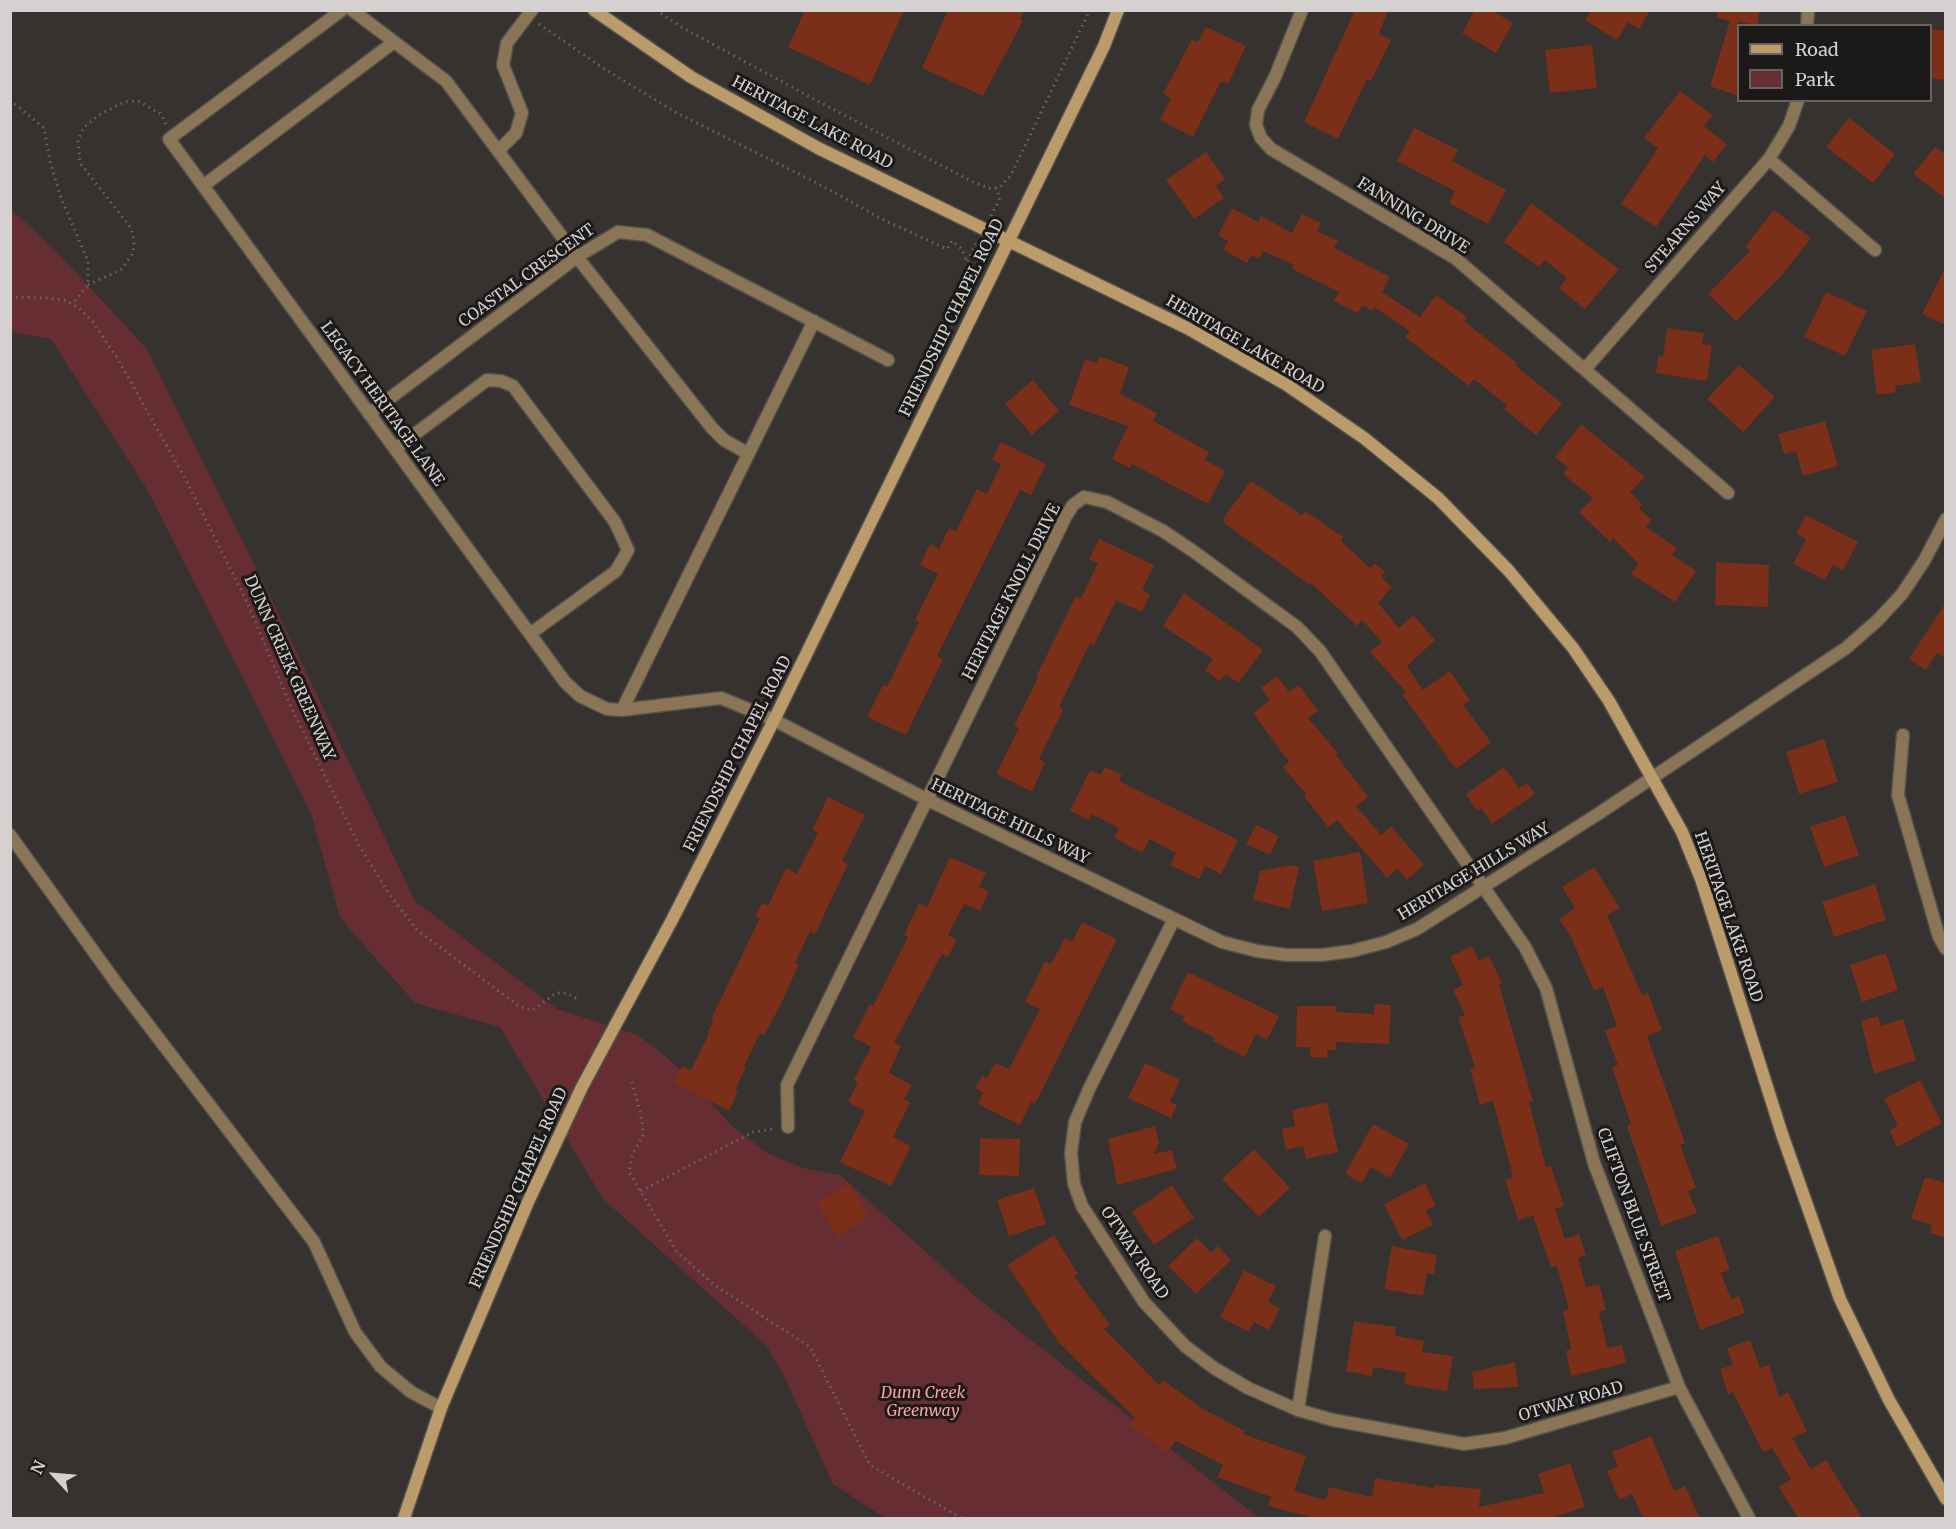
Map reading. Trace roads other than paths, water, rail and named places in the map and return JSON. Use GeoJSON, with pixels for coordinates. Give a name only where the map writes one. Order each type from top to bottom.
{"type":"FeatureCollection","features":[{"type":"Feature","properties":{"kind":"main road","name":"HERITAGE LAKE ROAD"},"geometry":{"type":"LineString","coordinates":[[594,10],[692,77],[808,142],[1187,328],[1287,385],[1364,438],[1438,498],[1509,571],[1573,648],[1609,701],[1682,832],[1701,879],[1782,1134],[1840,1299],[1888,1400],[1946,1499]]}},
{"type":"Feature","properties":{"kind":"main road","name":"FRIENDSHIP CHAPEL ROAD"},"geometry":{"type":"LineString","coordinates":[[404,1518],[441,1408],[528,1202],[582,1087],[672,920],[774,720],[1104,46],[1118,10]]}},
{"type":"Feature","properties":{"kind":"street","name":"LEGACY HERITAGE LANE"},"geometry":{"type":"LineString","coordinates":[[342,10],[169,139],[565,682],[580,696],[606,709],[622,710],[721,698],[774,720]]}},
{"type":"Feature","properties":{"kind":"street"},"geometry":{"type":"LineString","coordinates":[[352,10],[446,81],[577,257],[712,428],[724,440],[747,453]]}},
{"type":"Feature","properties":{"kind":"street"},"geometry":{"type":"LineString","coordinates":[[498,150],[516,133],[522,113],[503,66],[507,43],[532,10]]}},
{"type":"Feature","properties":{"kind":"street","name":"FANNING DRIVE"},"geometry":{"type":"LineString","coordinates":[[1302,10],[1275,77],[1258,110],[1256,125],[1261,138],[1271,149],[1455,258],[1728,493]]}},
{"type":"Feature","properties":{"kind":"street"},"geometry":{"type":"LineString","coordinates":[[203,186],[394,42]]}},
{"type":"Feature","properties":{"kind":"street","name":"STEARNS WAY"},"geometry":{"type":"LineString","coordinates":[[1585,369],[1769,159],[1789,126],[1797,102]]}},
{"type":"Feature","properties":{"kind":"street"},"geometry":{"type":"LineString","coordinates":[[1769,159],[1875,250]]}},
{"type":"Feature","properties":{"kind":"street","name":"COASTAL CRESCENT"},"geometry":{"type":"LineString","coordinates":[[369,414],[577,257],[618,232],[647,235],[888,360]]}},
{"type":"Feature","properties":{"kind":"street"},"geometry":{"type":"LineString","coordinates":[[622,710],[814,321]]}},
{"type":"Feature","properties":{"kind":"street"},"geometry":{"type":"LineString","coordinates":[[395,449],[487,380],[501,381],[513,386],[615,522],[628,550],[616,571],[530,634]]}},
{"type":"Feature","properties":{"kind":"street","name":"HERITAGE KNOLL DRIVE"},"geometry":{"type":"LineString","coordinates":[[788,1127],[787,1085],[1066,516],[1073,505],[1084,496],[1093,497],[1163,531],[1297,627],[1337,673],[1484,887]]}},
{"type":"Feature","properties":{"kind":"street","name":"HERITAGE HILLS WAY"},"geometry":{"type":"LineString","coordinates":[[774,720],[927,800],[1173,921],[1221,942],[1257,951],[1287,955],[1321,955],[1352,951],[1406,933],[1484,887],[1846,648],[1902,594],[1924,561],[1946,519]]}},
{"type":"Feature","properties":{"kind":"street"},"geometry":{"type":"LineString","coordinates":[[1903,735],[1898,795],[1939,937],[1946,950]]}},
{"type":"Feature","properties":{"kind":"street"},"geometry":{"type":"LineString","coordinates":[[10,835],[117,984],[314,1242],[355,1332],[381,1367],[411,1392],[441,1408]]}},
{"type":"Feature","properties":{"kind":"street","name":"CLIFTON BLUE STREET"},"geometry":{"type":"LineString","coordinates":[[1484,887],[1525,947],[1546,988],[1593,1163],[1679,1387],[1749,1518]]}},
{"type":"Feature","properties":{"kind":"street","name":"OTWAY ROAD"},"geometry":{"type":"LineString","coordinates":[[1173,921],[1076,1122],[1071,1153],[1074,1184],[1083,1206],[1122,1270],[1163,1324],[1215,1368],[1248,1388],[1298,1410],[1333,1420],[1440,1441],[1482,1443],[1679,1387]]}},
{"type":"Feature","properties":{"kind":"street"},"geometry":{"type":"LineString","coordinates":[[1298,1410],[1325,1236]]}},
{"type":"Feature","properties":{"kind":"park label","name":"Dunn Creek Greenway"},"geometry":{"type":"Point","coordinates":[923,1402]}}]}
